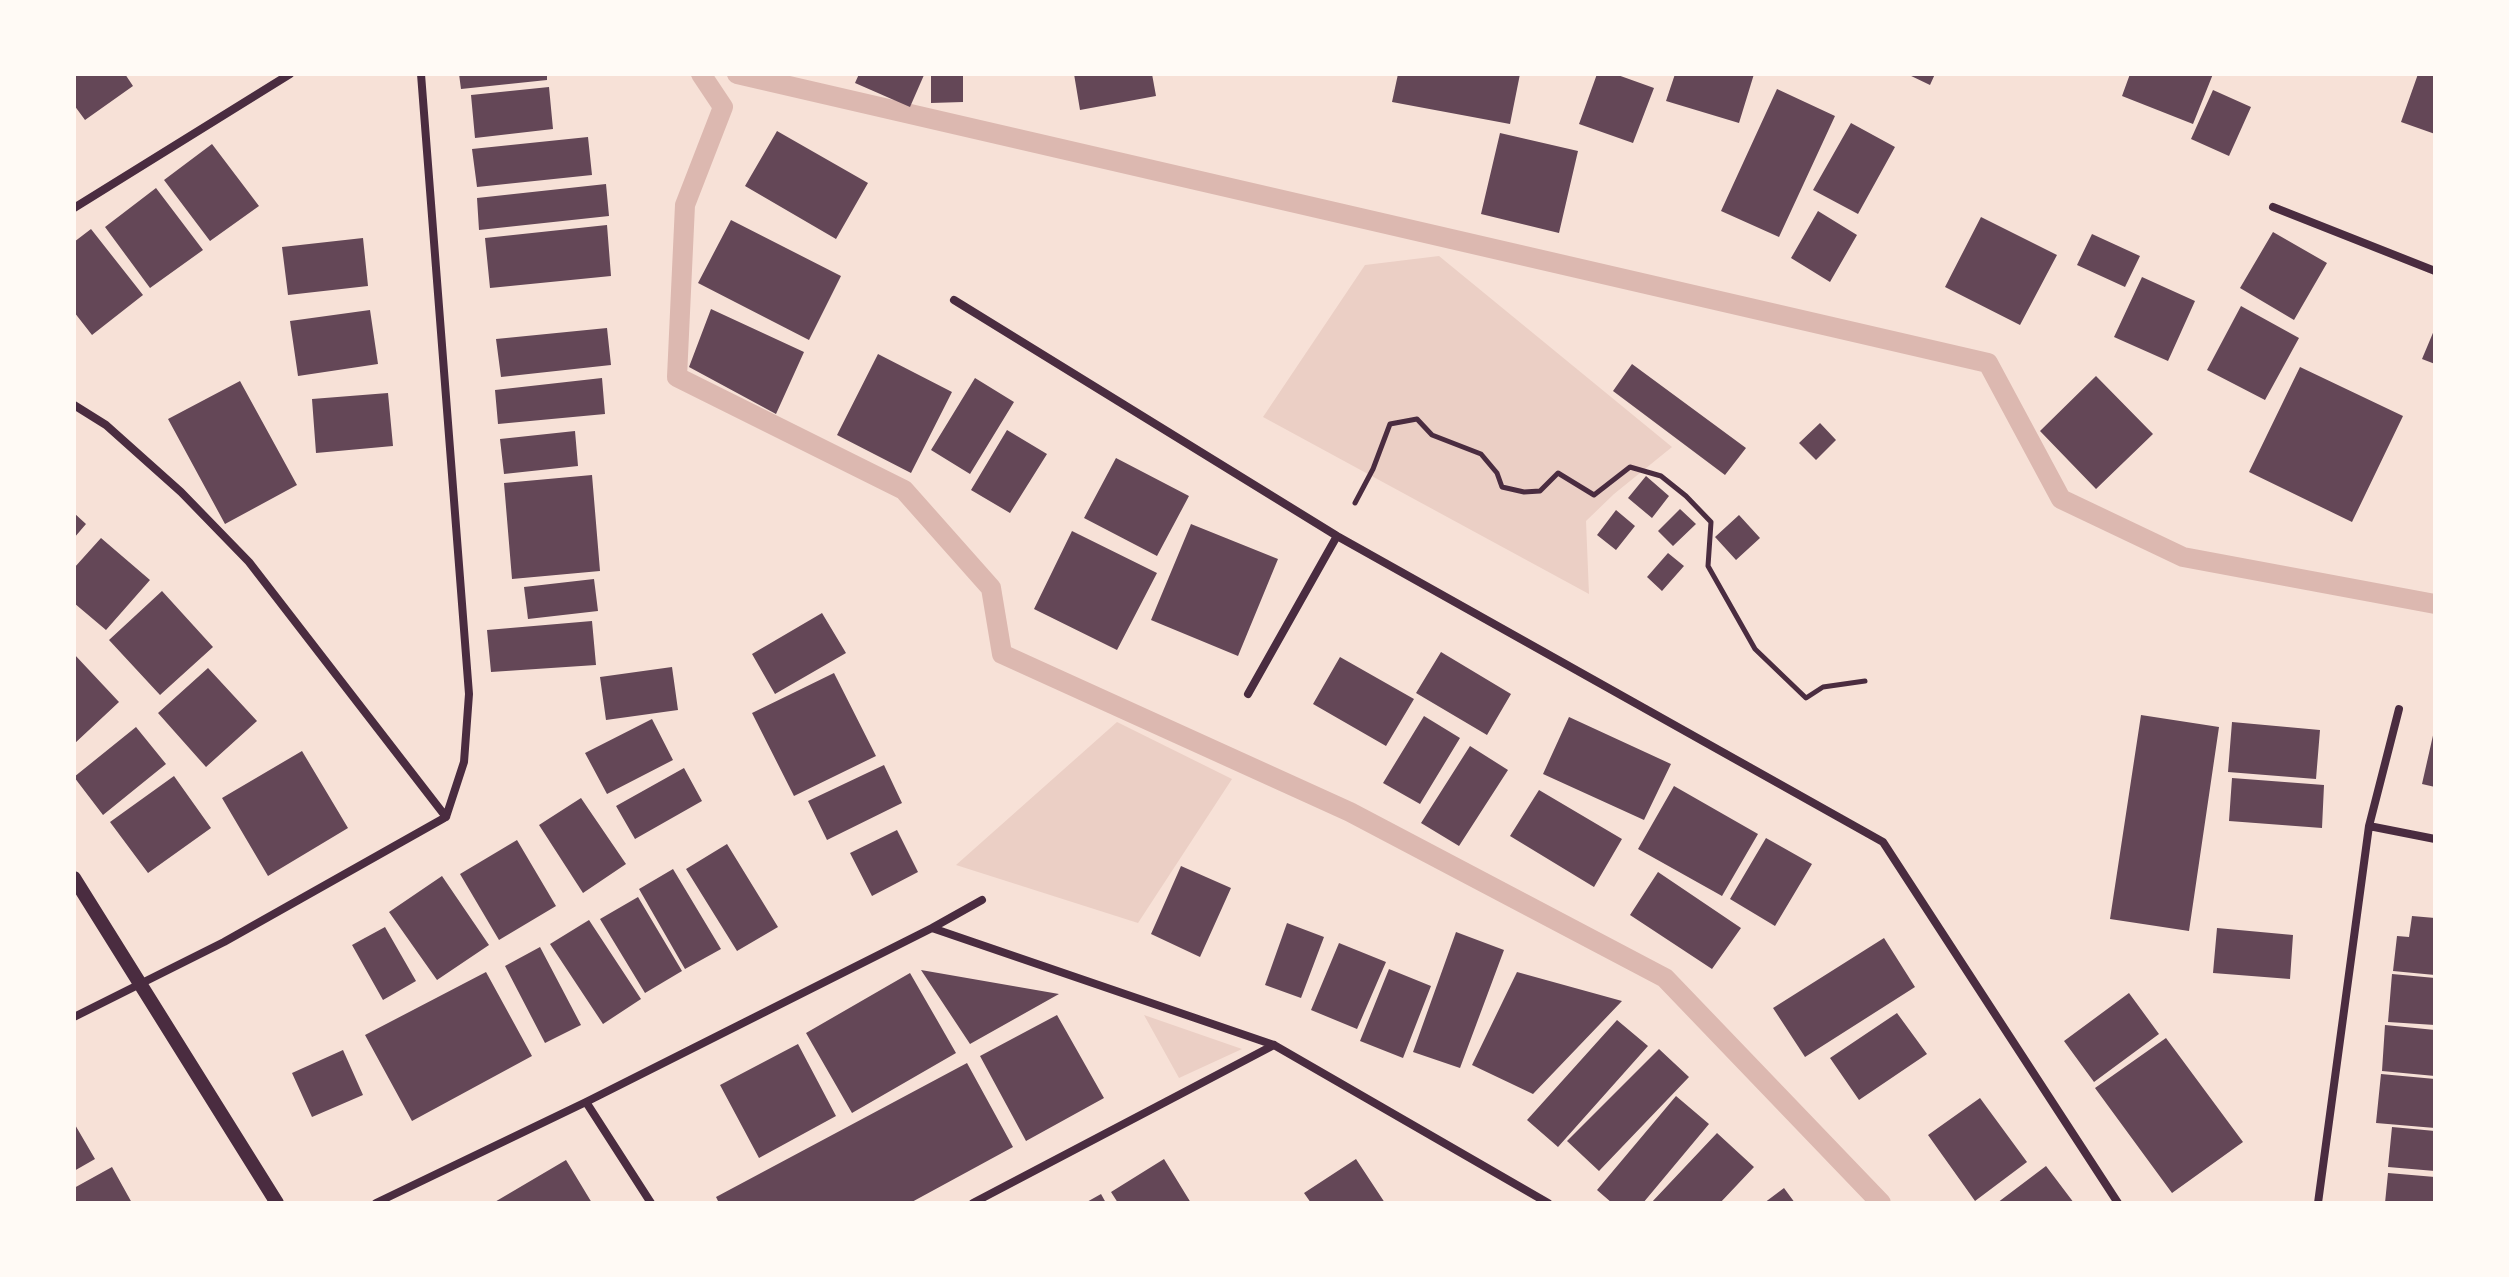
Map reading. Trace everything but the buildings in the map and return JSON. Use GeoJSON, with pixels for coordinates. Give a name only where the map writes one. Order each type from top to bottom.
{"type":"FeatureCollection","features":[{"type":"Feature","properties":{"kind":"street"},"geometry":{"type":"LineString","coordinates":[[74,208],[290,74]]}},
{"type":"Feature","properties":{"kind":"street"},"geometry":{"type":"LineString","coordinates":[[74,1017],[224,942],[446,817],[464,762],[469,694],[421,74]]}},
{"type":"Feature","properties":{"kind":"street"},"geometry":{"type":"LineString","coordinates":[[2273,207],[2435,271]]}},
{"type":"Feature","properties":{"kind":"street"},"geometry":{"type":"LineString","coordinates":[[954,300],[1337,536],[1883,842],[2118,1203]]}},
{"type":"Feature","properties":{"kind":"street"},"geometry":{"type":"LineString","coordinates":[[74,405],[106,425],[181,492],[249,562],[446,817]]}},
{"type":"Feature","properties":{"kind":"street"},"geometry":{"type":"LineString","coordinates":[[1248,694],[1337,536]]}},
{"type":"Feature","properties":{"kind":"street"},"geometry":{"type":"LineString","coordinates":[[2318,1203],[2369,826],[2399,709]]}},
{"type":"Feature","properties":{"kind":"street"},"geometry":{"type":"LineString","coordinates":[[2369,826],[2435,839]]}},
{"type":"Feature","properties":{"kind":"street"},"geometry":{"type":"LineString","coordinates":[[74,878],[277,1203]]}},
{"type":"Feature","properties":{"kind":"street"},"geometry":{"type":"LineString","coordinates":[[376,1203],[586,1102],[982,900]]}},
{"type":"Feature","properties":{"kind":"street"},"geometry":{"type":"LineString","coordinates":[[932,928],[1274,1045],[1546,1202]]}},
{"type":"Feature","properties":{"kind":"street"},"geometry":{"type":"LineString","coordinates":[[973,1203],[1274,1045]]}},
{"type":"Feature","properties":{"kind":"street"},"geometry":{"type":"LineString","coordinates":[[586,1102],[651,1203]]}},
{"type":"Feature","properties":{"kind":"path"},"geometry":{"type":"LineString","coordinates":[[1337,536],[1373,469],[1379,446],[1390,424],[1417,419],[1432,435],[1481,454],[1497,473],[1502,487],[1524,492],[1540,491],[1558,473],[1594,495],[1630,467],[1661,476],[1711,522],[1708,566],[1755,649],[1784,678],[1806,698],[1823,687],[1865,681]]}},
{"type":"Feature","properties":{"kind":"shaded area"},"geometry":{"type":"Polygon","coordinates":[[[1439,256],[1672,447],[1586,521],[1589,594],[1263,417],[1365,265],[1439,256]]]}},
{"type":"Feature","properties":{"kind":"shaded area"},"geometry":{"type":"Polygon","coordinates":[[[1117,722],[1232,779],[1138,923],[956,865],[1117,722]]]}},
{"type":"Feature","properties":{"kind":"shaded area"},"geometry":{"type":"Polygon","coordinates":[[[1144,1015],[1242,1049],[1179,1078],[1144,1015]]]}},
{"type":"Feature","properties":{"kind":"waterway"},"geometry":{"type":"LineString","coordinates":[[701,74],[723,107],[685,205],[677,377],[904,490],[991,588],[1002,654],[1350,812],[1665,978],[1881,1203]]}},
{"type":"Feature","properties":{"kind":"waterway"},"geometry":{"type":"LineString","coordinates":[[737,74],[1988,363],[2061,499],[2183,557],[2435,604]]}}]}
